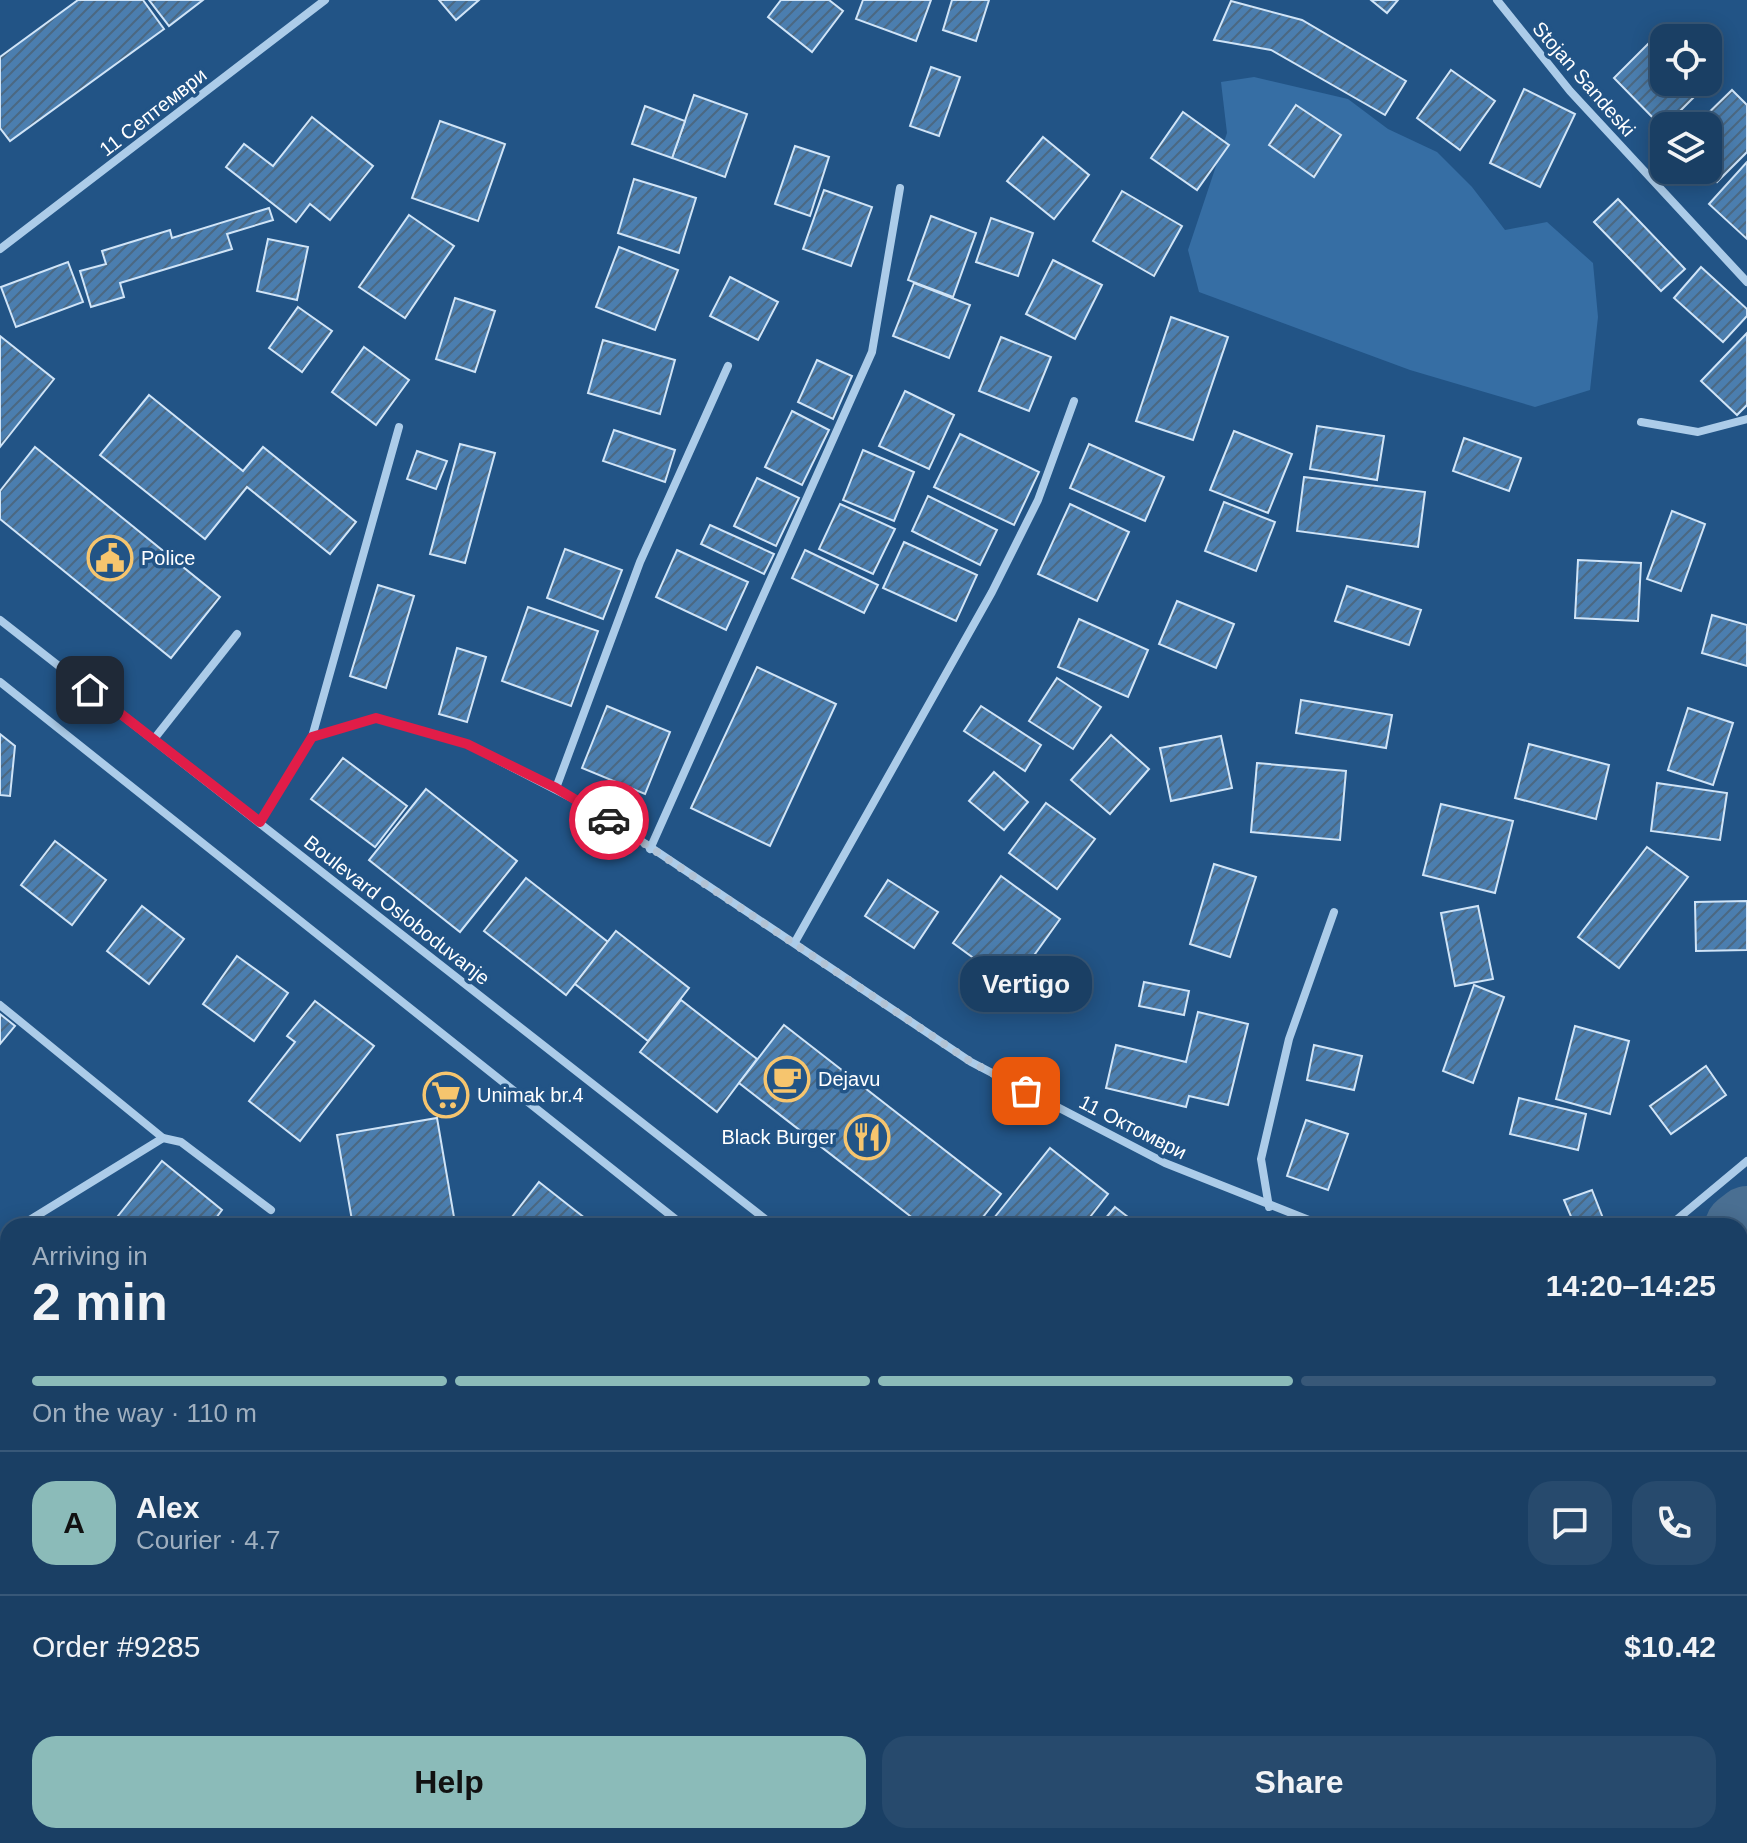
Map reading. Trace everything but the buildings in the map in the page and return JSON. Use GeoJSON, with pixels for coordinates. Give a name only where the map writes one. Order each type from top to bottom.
{"type":"FeatureCollection","features":[{"type":"Feature","properties":{"kind":"street","name":"11 Септември"},"geometry":{"type":"LineString","coordinates":[[0,249],[325,0]]}},
{"type":"Feature","properties":{"kind":"street","name":"Stojan Sandeski"},"geometry":{"type":"LineString","coordinates":[[1497,0],[1570,91],[1747,282]]}},
{"type":"Feature","properties":{"kind":"street"},"geometry":{"type":"LineString","coordinates":[[650,849],[872,352],[900,188]]}},
{"type":"Feature","properties":{"kind":"street"},"geometry":{"type":"LineString","coordinates":[[556,788],[640,562],[728,366]]}},
{"type":"Feature","properties":{"kind":"street"},"geometry":{"type":"LineString","coordinates":[[795,942],[992,592],[1038,500],[1074,401]]}},
{"type":"Feature","properties":{"kind":"street"},"geometry":{"type":"LineString","coordinates":[[1641,422],[1698,432],[1747,419]]}},
{"type":"Feature","properties":{"kind":"street"},"geometry":{"type":"LineString","coordinates":[[260,822],[312,737],[399,427]]}},
{"type":"Feature","properties":{"kind":"street","name":"Boulevard Osloboduvanje"},"geometry":{"type":"LineString","coordinates":[[0,620],[764,1218]]}},
{"type":"Feature","properties":{"kind":"street"},"geometry":{"type":"LineString","coordinates":[[154,739],[237,634]]}},
{"type":"Feature","properties":{"kind":"street"},"geometry":{"type":"LineString","coordinates":[[0,682],[674,1218]]}},
{"type":"Feature","properties":{"kind":"street","name":"11 Октомври"},"geometry":{"type":"LineString","coordinates":[[312,737],[376,718],[467,744],[556,788],[795,942],[971,1062],[1165,1163],[1301,1218]]}},
{"type":"Feature","properties":{"kind":"street"},"geometry":{"type":"LineString","coordinates":[[1269,1207],[1261,1159],[1289,1039],[1334,912]]}},
{"type":"Feature","properties":{"kind":"street"},"geometry":{"type":"LineString","coordinates":[[0,1005],[163,1138],[181,1142],[271,1210]]}},
{"type":"Feature","properties":{"kind":"street"},"geometry":{"type":"LineString","coordinates":[[33,1218],[163,1138]]}},
{"type":"Feature","properties":{"kind":"street"},"geometry":{"type":"LineString","coordinates":[[1679,1218],[1747,1161]]}},
{"type":"Feature","properties":{"kind":"green space"},"geometry":{"type":"Polygon","coordinates":[[[1254,77],[1348,99],[1388,129],[1437,152],[1472,187],[1505,230],[1547,222],[1593,263],[1598,317],[1590,390],[1535,407],[1410,370],[1199,292],[1188,250],[1227,133],[1221,82],[1254,77]]]}},
{"type":"Feature","properties":{"kind":"way so far"},"geometry":{"type":"LineString","coordinates":[[609,820],[971,1062],[1026,1091]]}},
{"type":"Feature","properties":{"kind":"place","name":"Police"},"geometry":{"type":"Point","coordinates":[110,558]}},
{"type":"Feature","properties":{"kind":"place","name":"Dejavu"},"geometry":{"type":"Point","coordinates":[787,1079]}},
{"type":"Feature","properties":{"kind":"place","name":"Vertigo"},"geometry":{"type":"Point","coordinates":[1026,1091]}},
{"type":"Feature","properties":{"kind":"place","name":"Unimak br.4"},"geometry":{"type":"Point","coordinates":[446,1095]}},
{"type":"Feature","properties":{"kind":"place","name":"Black Burger"},"geometry":{"type":"Point","coordinates":[867,1137]}},
{"type":"Feature","properties":{"kind":"route"},"geometry":{"type":"LineString","coordinates":[[90,690],[260,822],[312,737],[376,718],[467,744],[556,788],[609,820]]}}]}
